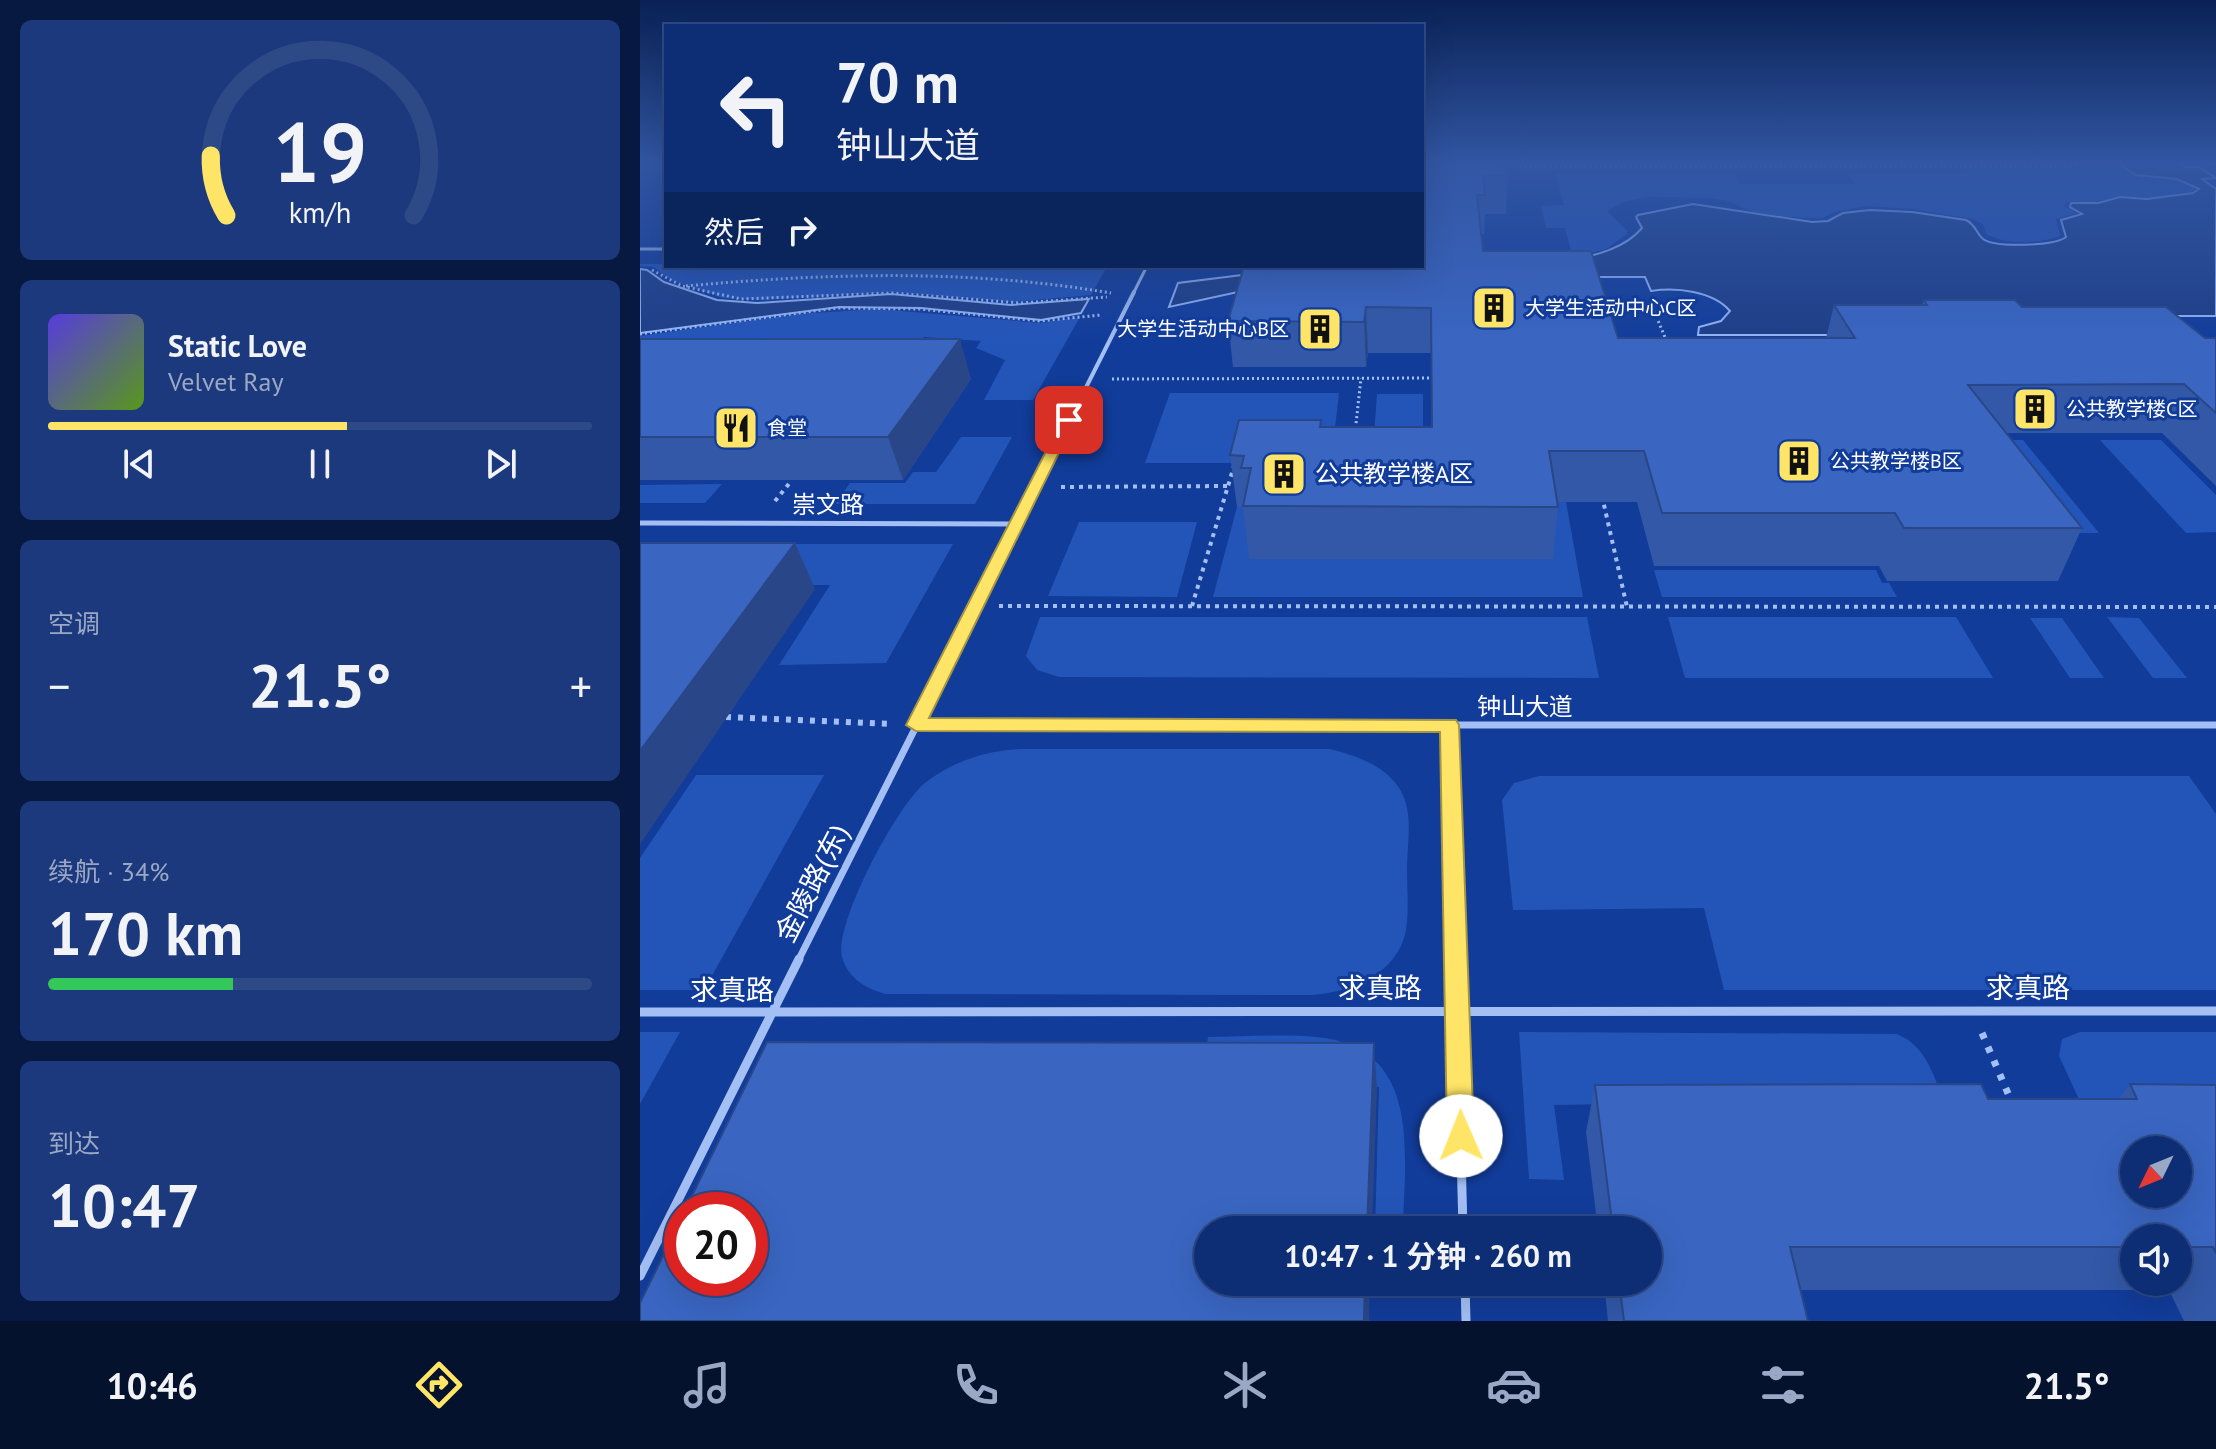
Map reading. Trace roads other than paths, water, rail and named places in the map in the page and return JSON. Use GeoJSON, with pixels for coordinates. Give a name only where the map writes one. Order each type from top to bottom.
{"type":"FeatureCollection","features":[{"type":"Feature","properties":{"kind":"lane"},"geometry":{"type":"LineString","coordinates":[[640,249],[664,249]]}},
{"type":"Feature","properties":{"kind":"lane"},"geometry":{"type":"LineString","coordinates":[[916,725],[1146,268]]}},
{"type":"Feature","properties":{"kind":"lane","name":"崇文路"},"geometry":{"type":"LineString","coordinates":[[640,523],[1017,524]]}},
{"type":"Feature","properties":{"kind":"lane","name":"钟山大道"},"geometry":{"type":"LineString","coordinates":[[916,725],[2216,725]]}},
{"type":"Feature","properties":{"kind":"lane","name":"金陵路(东)"},"geometry":{"type":"LineString","coordinates":[[640,1276],[916,725]]}},
{"type":"Feature","properties":{"kind":"lane"},"geometry":{"type":"LineString","coordinates":[[1450,725],[1463,1216]]}},
{"type":"Feature","properties":{"kind":"lane","name":"求真路"},"geometry":{"type":"LineString","coordinates":[[640,1012],[2216,1011]]}},
{"type":"Feature","properties":{"kind":"lane"},"geometry":{"type":"LineString","coordinates":[[1465,1296],[1466,1321]]}},
{"type":"Feature","properties":{"kind":"place","name":"大学生活动中心C区"},"geometry":{"type":"Point","coordinates":[1494,308]}},
{"type":"Feature","properties":{"kind":"place","name":"大学生活动中心B区"},"geometry":{"type":"Point","coordinates":[1320,329]}},
{"type":"Feature","properties":{"kind":"place","name":"公共教学楼C区"},"geometry":{"type":"Point","coordinates":[2035,409]}},
{"type":"Feature","properties":{"kind":"place","name":"食堂"},"geometry":{"type":"Point","coordinates":[736,428]}},
{"type":"Feature","properties":{"kind":"place","name":"公共教学楼B区"},"geometry":{"type":"Point","coordinates":[1799,461]}},
{"type":"Feature","properties":{"kind":"place","name":"公共教学楼A区"},"geometry":{"type":"Point","coordinates":[1284,474]}}]}
